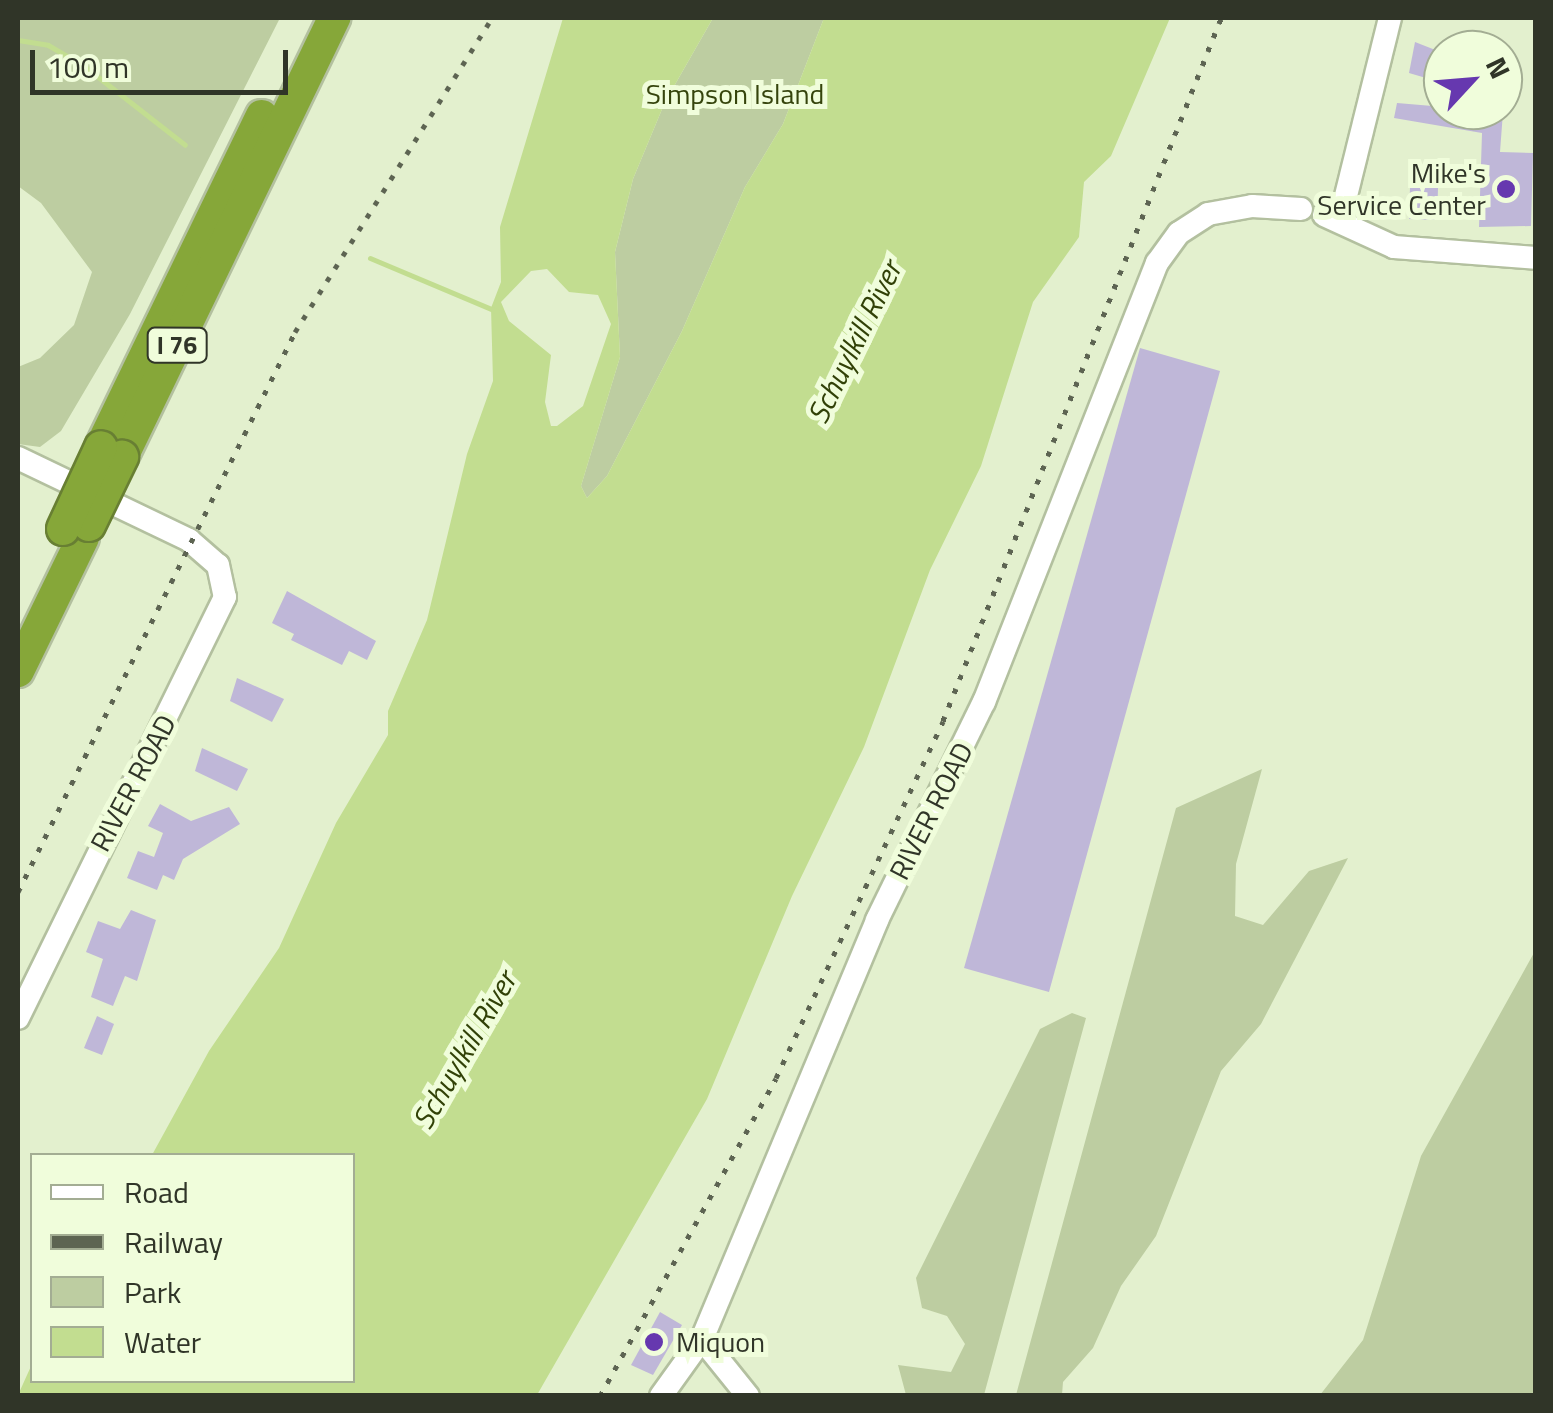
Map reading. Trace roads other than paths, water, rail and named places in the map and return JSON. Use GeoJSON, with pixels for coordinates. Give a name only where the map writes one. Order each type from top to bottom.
{"type":"FeatureCollection","features":[{"type":"Feature","properties":{"kind":"highway","name":"I 76"},"geometry":{"type":"LineString","coordinates":[[18,670],[73,534],[286,91],[310,18]]}},
{"type":"Feature","properties":{"kind":"highway","name":"I 76"},"geometry":{"type":"LineString","coordinates":[[286,91],[334,18]]}},
{"type":"Feature","properties":{"kind":"highway","name":"I 76"},"geometry":{"type":"LineString","coordinates":[[18,619],[73,534]]}},
{"type":"Feature","properties":{"kind":"street"},"geometry":{"type":"LineString","coordinates":[[1390,18],[1332,217],[1394,248],[1536,258]]}},
{"type":"Feature","properties":{"kind":"street","name":"RIVER ROAD"},"geometry":{"type":"LineString","coordinates":[[661,1396],[702,1339],[877,920],[984,702],[1150,278],[1166,247],[1191,224],[1229,208],[1301,209]]}},
{"type":"Feature","properties":{"kind":"street","name":"RIVER ROAD"},"geometry":{"type":"LineString","coordinates":[[18,458],[204,550],[224,584],[217,624],[112,820],[18,1018]]}},
{"type":"Feature","properties":{"kind":"street"},"geometry":{"type":"LineString","coordinates":[[702,1339],[748,1396]]}},
{"type":"Feature","properties":{"kind":"water","name":"Schuylkill River"},"geometry":{"type":"Polygon","coordinates":[[[563,18],[713,18],[665,102],[633,179],[615,252],[620,357],[581,486],[587,498],[607,476],[682,331],[745,187],[783,124],[824,18],[1170,18],[1111,156],[1084,182],[1079,237],[1033,302],[981,466],[930,570],[864,747],[792,896],[707,1099],[537,1395],[18,1395],[30,1368],[30,1383],[355,1383],[355,1153],[153,1153],[209,1051],[279,948],[336,823],[388,735],[388,711],[427,620],[467,454],[493,381],[491,308],[501,282],[500,227],[563,18]],[[547,269],[531,271],[501,302],[509,321],[551,355],[545,402],[551,426],[557,426],[583,406],[611,324],[598,295],[569,292],[547,269]]]}},
{"type":"Feature","properties":{"kind":"waterway"},"geometry":{"type":"LineString","coordinates":[[18,40],[48,45],[84,66],[185,145]]}},
{"type":"Feature","properties":{"kind":"waterway"},"geometry":{"type":"LineString","coordinates":[[370,258],[496,311]]}},
{"type":"Feature","properties":{"kind":"railway"},"geometry":{"type":"LineString","coordinates":[[18,892],[295,332],[492,18]]}},
{"type":"Feature","properties":{"kind":"railway"},"geometry":{"type":"LineString","coordinates":[[600,1396],[776,1078],[943,721],[1221,18]]}},
{"type":"Feature","properties":{"kind":"place","name":"Mike's Service Center"},"geometry":{"type":"Point","coordinates":[1506,189]}},
{"type":"Feature","properties":{"kind":"place","name":"Miquon"},"geometry":{"type":"Point","coordinates":[654,1342]}},
{"type":"Feature","properties":{"kind":"park label","name":"Simpson Island"},"geometry":{"type":"Point","coordinates":[735,94]}}]}
